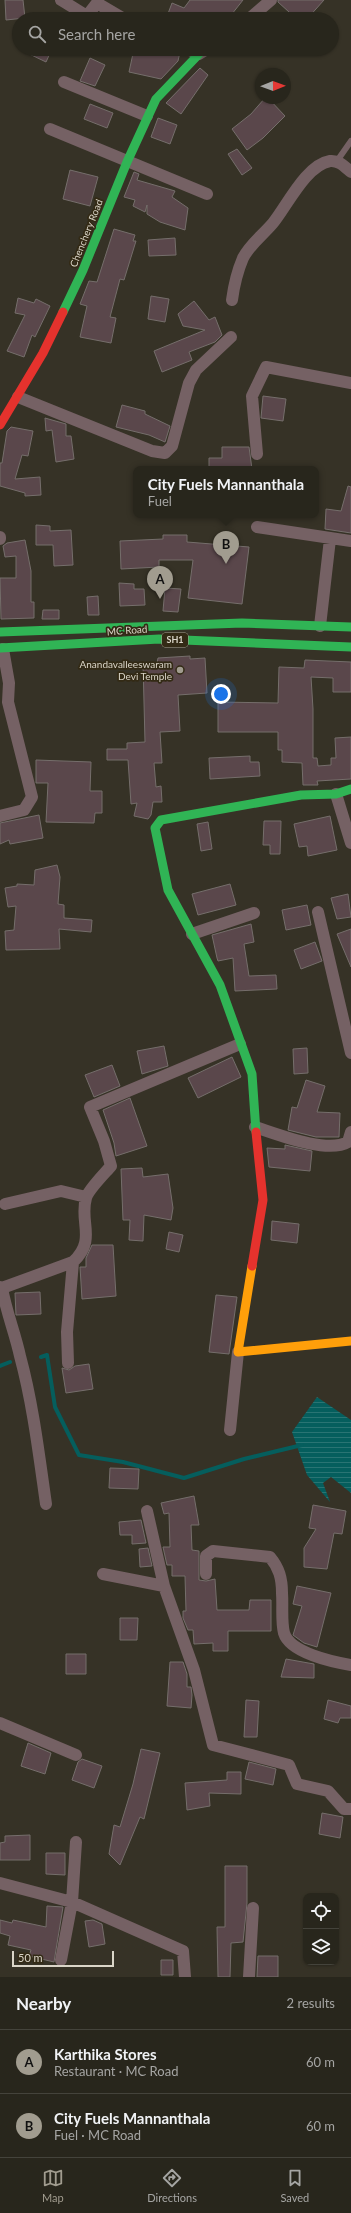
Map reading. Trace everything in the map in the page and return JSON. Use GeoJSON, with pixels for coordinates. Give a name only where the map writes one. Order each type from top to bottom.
{"type":"FeatureCollection","features":[{"type":"Feature","properties":{"kind":"street"},"geometry":{"type":"LineString","coordinates":[[61,0],[80,12]]}},
{"type":"Feature","properties":{"kind":"street"},"geometry":{"type":"LineString","coordinates":[[257,12],[272,0]]}},
{"type":"Feature","properties":{"kind":"street"},"geometry":{"type":"LineString","coordinates":[[90,12],[97,1],[114,12]]}},
{"type":"Feature","properties":{"kind":"street","name":"Chenchery Road"},"geometry":{"type":"LineString","coordinates":[[0,425],[43,353],[83,270],[127,162],[156,99],[199,56]]}},
{"type":"Feature","properties":{"kind":"street"},"geometry":{"type":"LineString","coordinates":[[64,82],[147,116]]}},
{"type":"Feature","properties":{"kind":"street"},"geometry":{"type":"LineString","coordinates":[[50,129],[207,194]]}},
{"type":"Feature","properties":{"kind":"street"},"geometry":{"type":"LineString","coordinates":[[232,300],[235,281],[243,257],[258,237],[272,223],[301,183],[323,163],[337,161],[351,172]]}},
{"type":"Feature","properties":{"kind":"street"},"geometry":{"type":"LineString","coordinates":[[18,397],[152,451],[165,453],[172,446],[189,383],[196,370],[231,337]]}},
{"type":"Feature","properties":{"kind":"street"},"geometry":{"type":"LineString","coordinates":[[257,454],[252,396],[266,368],[351,383]]}},
{"type":"Feature","properties":{"kind":"street"},"geometry":{"type":"LineString","coordinates":[[257,527],[351,541]]}},
{"type":"Feature","properties":{"kind":"street"},"geometry":{"type":"LineString","coordinates":[[320,626],[330,539]]}},
{"type":"Feature","properties":{"kind":"street","name":"MC Road"},"geometry":{"type":"LineString","coordinates":[[0,632],[242,623],[351,627]]}},
{"type":"Feature","properties":{"kind":"street","name":"MC Road"},"geometry":{"type":"LineString","coordinates":[[1,648],[159,639],[351,647]]}},
{"type":"Feature","properties":{"kind":"street"},"geometry":{"type":"LineString","coordinates":[[0,816],[24,810],[32,797],[8,702],[10,683],[1,648]]}},
{"type":"Feature","properties":{"kind":"street"},"geometry":{"type":"LineString","coordinates":[[230,1430],[238,1352],[263,1200],[254,1127],[252,1074],[220,986],[181,910],[168,890],[156,828],[159,821],[301,796],[336,794],[351,789]]}},
{"type":"Feature","properties":{"kind":"street"},"geometry":{"type":"LineString","coordinates":[[336,794],[351,842]]}},
{"type":"Feature","properties":{"kind":"street"},"geometry":{"type":"LineString","coordinates":[[318,912],[351,1053]]}},
{"type":"Feature","properties":{"kind":"street"},"geometry":{"type":"LineString","coordinates":[[192,934],[254,913]]}},
{"type":"Feature","properties":{"kind":"street"},"geometry":{"type":"LineString","coordinates":[[46,1504],[39,1452],[21,1356],[1,1288],[73,1262],[81,1254],[85,1243],[86,1197],[111,1166],[104,1141],[90,1107],[240,1044]]}},
{"type":"Feature","properties":{"kind":"street"},"geometry":{"type":"LineString","coordinates":[[254,1127],[310,1143],[340,1146],[348,1142],[351,1132]]}},
{"type":"Feature","properties":{"kind":"street"},"geometry":{"type":"LineString","coordinates":[[5,1204],[60,1191],[86,1197]]}},
{"type":"Feature","properties":{"kind":"street"},"geometry":{"type":"LineString","coordinates":[[68,1363],[67,1332],[73,1262]]}},
{"type":"Feature","properties":{"kind":"street"},"geometry":{"type":"LineString","coordinates":[[238,1352],[351,1341]]}},
{"type":"Feature","properties":{"kind":"street"},"geometry":{"type":"LineString","coordinates":[[147,1511],[164,1586],[194,1670],[213,1745],[289,1765],[297,1784],[328,1791],[344,1809],[351,1809]]}},
{"type":"Feature","properties":{"kind":"street"},"geometry":{"type":"LineString","coordinates":[[206,1574],[206,1556],[213,1551],[270,1556],[282,1577],[285,1634],[296,1646],[325,1660],[351,1665]]}},
{"type":"Feature","properties":{"kind":"street"},"geometry":{"type":"LineString","coordinates":[[104,1574],[164,1586]]}},
{"type":"Feature","properties":{"kind":"street"},"geometry":{"type":"LineString","coordinates":[[0,1723],[76,1755]]}},
{"type":"Feature","properties":{"kind":"street"},"geometry":{"type":"LineString","coordinates":[[61,1960],[72,1902],[76,1842]]}},
{"type":"Feature","properties":{"kind":"street"},"geometry":{"type":"LineString","coordinates":[[0,1883],[72,1902],[183,1951],[185,1977]]}},
{"type":"Feature","properties":{"kind":"street"},"geometry":{"type":"LineString","coordinates":[[249,1977],[253,1908]]}},
{"type":"Feature","properties":{"kind":"lane"},"geometry":{"type":"LineString","coordinates":[[337,161],[351,141]]}},
{"type":"Feature","properties":{"kind":"water"},"geometry":{"type":"Polygon","coordinates":[[[317,1397],[351,1420],[351,1493],[331,1477],[323,1483],[330,1502],[307,1475],[292,1432],[317,1397]]]}},
{"type":"Feature","properties":{"kind":"building"},"geometry":{"type":"Polygon","coordinates":[[[5,0],[23,0],[24,12],[12,12],[12,19],[6,20],[5,0]]]}},
{"type":"Feature","properties":{"kind":"building"},"geometry":{"type":"Polygon","coordinates":[[[190,0],[243,0],[234,12],[169,12],[172,3],[184,8],[190,0]]]}},
{"type":"Feature","properties":{"kind":"building"},"geometry":{"type":"Polygon","coordinates":[[[278,0],[324,0],[313,12],[289,12],[278,2],[278,0]]]}},
{"type":"Feature","properties":{"kind":"building"},"geometry":{"type":"Polygon","coordinates":[[[34,56],[49,56],[46,62],[34,56]]]}},
{"type":"Feature","properties":{"kind":"building"},"geometry":{"type":"Polygon","coordinates":[[[132,56],[179,56],[178,61],[161,79],[129,72],[132,56]]]}},
{"type":"Feature","properties":{"kind":"building"},"geometry":{"type":"Polygon","coordinates":[[[90,58],[105,65],[95,86],[80,81],[90,58]]]}},
{"type":"Feature","properties":{"kind":"building"},"geometry":{"type":"Polygon","coordinates":[[[200,68],[208,75],[181,114],[166,103],[200,68]]]}},
{"type":"Feature","properties":{"kind":"building"},"geometry":{"type":"Polygon","coordinates":[[[90,104],[113,113],[107,128],[84,119],[90,104]]]}},
{"type":"Feature","properties":{"kind":"building"},"geometry":{"type":"Polygon","coordinates":[[[260,104],[274,104],[285,116],[263,138],[247,150],[232,129],[251,114],[260,104]]]}},
{"type":"Feature","properties":{"kind":"building"},"geometry":{"type":"Polygon","coordinates":[[[158,118],[177,125],[170,144],[151,137],[158,118]]]}},
{"type":"Feature","properties":{"kind":"building"},"geometry":{"type":"Polygon","coordinates":[[[237,149],[252,168],[242,175],[228,154],[237,149]]]}},
{"type":"Feature","properties":{"kind":"building"},"geometry":{"type":"Polygon","coordinates":[[[70,170],[98,177],[90,206],[63,199],[70,170]]]}},
{"type":"Feature","properties":{"kind":"building"},"geometry":{"type":"Polygon","coordinates":[[[134,172],[139,174],[137,180],[175,191],[172,197],[188,208],[185,230],[160,222],[147,214],[147,205],[145,212],[133,206],[135,200],[124,197],[134,172]]]}},
{"type":"Feature","properties":{"kind":"building"},"geometry":{"type":"Polygon","coordinates":[[[114,229],[135,235],[133,241],[136,241],[124,280],[120,279],[110,317],[116,318],[111,343],[80,337],[87,306],[80,304],[89,281],[97,282],[114,229]]]}},
{"type":"Feature","properties":{"kind":"building"},"geometry":{"type":"Polygon","coordinates":[[[175,238],[176,255],[149,256],[148,240],[175,238]]]}},
{"type":"Feature","properties":{"kind":"building"},"geometry":{"type":"Polygon","coordinates":[[[151,296],[169,299],[165,322],[148,319],[151,296]]]}},
{"type":"Feature","properties":{"kind":"building"},"geometry":{"type":"Polygon","coordinates":[[[18,298],[34,303],[36,299],[50,306],[35,337],[32,335],[24,357],[7,351],[25,315],[15,313],[18,298]]]}},
{"type":"Feature","properties":{"kind":"building"},"geometry":{"type":"Polygon","coordinates":[[[194,301],[209,320],[215,317],[222,335],[215,342],[189,352],[192,360],[162,372],[154,351],[205,330],[183,326],[178,314],[194,301]]]}},
{"type":"Feature","properties":{"kind":"building"},"geometry":{"type":"Polygon","coordinates":[[[263,396],[286,399],[283,421],[261,418],[263,396]]]}},
{"type":"Feature","properties":{"kind":"building"},"geometry":{"type":"Polygon","coordinates":[[[122,405],[145,411],[145,414],[170,426],[165,442],[149,435],[116,427],[122,405]]]}},
{"type":"Feature","properties":{"kind":"building"},"geometry":{"type":"Polygon","coordinates":[[[45,418],[66,424],[66,436],[71,436],[74,459],[56,462],[52,430],[46,431],[45,418]]]}},
{"type":"Feature","properties":{"kind":"building"},"geometry":{"type":"Polygon","coordinates":[[[11,427],[33,431],[28,456],[22,455],[15,479],[40,477],[41,495],[25,496],[25,493],[0,486],[0,463],[2,463],[7,431],[11,427]]]}},
{"type":"Feature","properties":{"kind":"building"},"geometry":{"type":"Polygon","coordinates":[[[222,447],[249,447],[252,466],[209,466],[209,458],[222,458],[222,447]]]}},
{"type":"Feature","properties":{"kind":"building"},"geometry":{"type":"Polygon","coordinates":[[[348,486],[351,487],[351,533],[325,529],[326,509],[341,511],[348,486]]]}},
{"type":"Feature","properties":{"kind":"building"},"geometry":{"type":"Polygon","coordinates":[[[36,525],[50,526],[50,531],[71,530],[73,565],[54,566],[53,545],[36,545],[36,525]]]}},
{"type":"Feature","properties":{"kind":"building"},"geometry":{"type":"Polygon","coordinates":[[[163,535],[187,535],[187,542],[249,547],[242,604],[188,598],[193,560],[159,560],[159,567],[121,569],[120,541],[163,539],[163,535]]]}},
{"type":"Feature","properties":{"kind":"building"},"geometry":{"type":"Polygon","coordinates":[[[25,540],[31,571],[31,602],[34,602],[34,618],[1,619],[0,578],[16,578],[16,556],[5,557],[3,546],[7,543],[25,540]]]}},
{"type":"Feature","properties":{"kind":"building"},"geometry":{"type":"Polygon","coordinates":[[[119,583],[134,584],[134,589],[144,589],[145,605],[120,606],[119,583]]]}},
{"type":"Feature","properties":{"kind":"building"},"geometry":{"type":"Polygon","coordinates":[[[165,588],[181,589],[178,612],[163,611],[165,588]]]}},
{"type":"Feature","properties":{"kind":"building"},"geometry":{"type":"Polygon","coordinates":[[[98,596],[99,615],[88,615],[87,597],[98,596]]]}},
{"type":"Feature","properties":{"kind":"building"},"geometry":{"type":"Polygon","coordinates":[[[43,610],[59,610],[59,619],[42,619],[43,610]]]}},
{"type":"Feature","properties":{"kind":"building"},"geometry":{"type":"Polygon","coordinates":[[[190,656],[190,659],[205,658],[207,693],[178,695],[180,731],[160,732],[162,763],[154,763],[156,787],[161,786],[162,802],[153,802],[151,815],[148,819],[134,816],[137,803],[131,804],[128,760],[107,760],[107,749],[127,749],[127,743],[145,742],[143,663],[157,663],[158,658],[190,656]]]}},
{"type":"Feature","properties":{"kind":"building"},"geometry":{"type":"Polygon","coordinates":[[[305,660],[351,662],[351,692],[333,692],[333,678],[311,677],[313,709],[313,758],[317,758],[318,766],[331,765],[331,758],[336,758],[335,738],[351,737],[351,779],[317,781],[318,785],[303,785],[302,763],[282,762],[282,750],[278,750],[278,732],[218,732],[218,702],[278,703],[279,667],[304,668],[305,660]]]}},
{"type":"Feature","properties":{"kind":"building"},"geometry":{"type":"Polygon","coordinates":[[[250,756],[250,762],[259,762],[260,776],[210,779],[209,758],[250,756]]]}},
{"type":"Feature","properties":{"kind":"building"},"geometry":{"type":"Polygon","coordinates":[[[36,760],[91,762],[90,791],[102,791],[102,813],[95,813],[94,823],[46,822],[48,783],[36,783],[36,760]]]}},
{"type":"Feature","properties":{"kind":"building"},"geometry":{"type":"Polygon","coordinates":[[[39,815],[43,838],[10,844],[9,840],[0,844],[0,823],[39,815]]]}},
{"type":"Feature","properties":{"kind":"building"},"geometry":{"type":"Polygon","coordinates":[[[330,816],[337,850],[308,856],[307,846],[299,847],[294,824],[330,816]]]}},
{"type":"Feature","properties":{"kind":"building"},"geometry":{"type":"Polygon","coordinates":[[[264,821],[281,821],[280,854],[270,854],[270,845],[263,845],[264,821]]]}},
{"type":"Feature","properties":{"kind":"building"},"geometry":{"type":"Polygon","coordinates":[[[208,822],[212,849],[201,851],[197,824],[208,822]]]}},
{"type":"Feature","properties":{"kind":"building"},"geometry":{"type":"Polygon","coordinates":[[[57,865],[60,877],[58,904],[64,905],[64,918],[92,920],[91,932],[59,929],[60,949],[6,950],[5,931],[14,930],[16,906],[8,907],[5,888],[17,886],[17,884],[34,885],[35,870],[57,865]]]}},
{"type":"Feature","properties":{"kind":"building"},"geometry":{"type":"Polygon","coordinates":[[[230,884],[236,905],[198,915],[192,894],[230,884]]]}},
{"type":"Feature","properties":{"kind":"building"},"geometry":{"type":"Polygon","coordinates":[[[348,894],[351,917],[337,919],[331,898],[348,894]]]}},
{"type":"Feature","properties":{"kind":"building"},"geometry":{"type":"Polygon","coordinates":[[[307,905],[311,925],[286,930],[282,910],[307,905]]]}},
{"type":"Feature","properties":{"kind":"building"},"geometry":{"type":"Polygon","coordinates":[[[251,924],[254,942],[244,944],[249,976],[276,975],[277,989],[235,991],[233,958],[218,961],[212,935],[251,924]]]}},
{"type":"Feature","properties":{"kind":"building"},"geometry":{"type":"Polygon","coordinates":[[[351,929],[351,967],[337,934],[351,929]]]}},
{"type":"Feature","properties":{"kind":"building"},"geometry":{"type":"Polygon","coordinates":[[[315,942],[322,961],[301,969],[294,950],[315,942]]]}},
{"type":"Feature","properties":{"kind":"building"},"geometry":{"type":"Polygon","coordinates":[[[164,1046],[168,1066],[142,1074],[137,1051],[164,1046]]]}},
{"type":"Feature","properties":{"kind":"building"},"geometry":{"type":"Polygon","coordinates":[[[307,1048],[308,1073],[294,1074],[293,1049],[307,1048]]]}},
{"type":"Feature","properties":{"kind":"building"},"geometry":{"type":"Polygon","coordinates":[[[232,1057],[241,1077],[198,1098],[188,1078],[232,1057]]]}},
{"type":"Feature","properties":{"kind":"building"},"geometry":{"type":"Polygon","coordinates":[[[112,1065],[120,1086],[94,1097],[85,1075],[112,1065]]]}},
{"type":"Feature","properties":{"kind":"building"},"geometry":{"type":"Polygon","coordinates":[[[306,1080],[325,1086],[317,1112],[340,1113],[339,1137],[316,1137],[288,1130],[292,1107],[297,1108],[306,1080]]]}},
{"type":"Feature","properties":{"kind":"building"},"geometry":{"type":"Polygon","coordinates":[[[130,1098],[147,1146],[116,1156],[114,1143],[103,1110],[130,1098]]]}},
{"type":"Feature","properties":{"kind":"building"},"geometry":{"type":"Polygon","coordinates":[[[285,1145],[312,1151],[310,1171],[269,1167],[267,1148],[285,1149],[285,1145]]]}},
{"type":"Feature","properties":{"kind":"building"},"geometry":{"type":"Polygon","coordinates":[[[142,1168],[143,1177],[168,1174],[173,1208],[171,1220],[144,1215],[143,1241],[129,1240],[130,1220],[123,1220],[121,1169],[142,1168]]]}},
{"type":"Feature","properties":{"kind":"building"},"geometry":{"type":"Polygon","coordinates":[[[272,1221],[299,1224],[297,1243],[271,1240],[272,1221]]]}},
{"type":"Feature","properties":{"kind":"building"},"geometry":{"type":"Polygon","coordinates":[[[169,1232],[183,1235],[179,1252],[166,1249],[169,1232]]]}},
{"type":"Feature","properties":{"kind":"building"},"geometry":{"type":"Polygon","coordinates":[[[92,1245],[113,1245],[116,1296],[82,1299],[80,1267],[86,1267],[86,1258],[92,1245]]]}},
{"type":"Feature","properties":{"kind":"building"},"geometry":{"type":"Polygon","coordinates":[[[40,1292],[41,1314],[16,1315],[15,1293],[40,1292]]]}},
{"type":"Feature","properties":{"kind":"building"},"geometry":{"type":"Polygon","coordinates":[[[216,1295],[237,1297],[229,1354],[209,1352],[216,1295]]]}},
{"type":"Feature","properties":{"kind":"building"},"geometry":{"type":"Polygon","coordinates":[[[89,1364],[93,1389],[66,1393],[62,1368],[69,1370],[75,1366],[89,1364]]]}},
{"type":"Feature","properties":{"kind":"building"},"geometry":{"type":"Polygon","coordinates":[[[110,1468],[139,1469],[138,1489],[109,1488],[110,1468]]]}},
{"type":"Feature","properties":{"kind":"building"},"geometry":{"type":"Polygon","coordinates":[[[194,1496],[199,1525],[191,1525],[192,1550],[199,1551],[199,1580],[206,1581],[215,1579],[217,1610],[249,1610],[250,1600],[271,1600],[271,1631],[228,1631],[228,1651],[213,1651],[213,1643],[194,1644],[193,1630],[188,1630],[183,1618],[183,1611],[186,1611],[185,1576],[172,1576],[172,1565],[167,1565],[163,1547],[170,1547],[169,1513],[164,1514],[161,1503],[194,1496]]]}},
{"type":"Feature","properties":{"kind":"building"},"geometry":{"type":"Polygon","coordinates":[[[313,1505],[346,1511],[342,1534],[334,1533],[327,1569],[304,1567],[304,1548],[316,1529],[309,1528],[313,1505]]]}},
{"type":"Feature","properties":{"kind":"building"},"geometry":{"type":"Polygon","coordinates":[[[141,1520],[146,1543],[132,1544],[132,1535],[120,1535],[119,1522],[141,1520]]]}},
{"type":"Feature","properties":{"kind":"building"},"geometry":{"type":"Polygon","coordinates":[[[148,1548],[152,1566],[140,1567],[139,1549],[148,1548]]]}},
{"type":"Feature","properties":{"kind":"building"},"geometry":{"type":"Polygon","coordinates":[[[297,1586],[331,1593],[317,1647],[304,1643],[293,1635],[302,1606],[293,1604],[297,1586]]]}},
{"type":"Feature","properties":{"kind":"building"},"geometry":{"type":"Polygon","coordinates":[[[120,1618],[138,1618],[137,1640],[120,1640],[120,1618]]]}},
{"type":"Feature","properties":{"kind":"building"},"geometry":{"type":"Polygon","coordinates":[[[66,1654],[86,1654],[86,1674],[66,1674],[66,1654]]]}},
{"type":"Feature","properties":{"kind":"building"},"geometry":{"type":"Polygon","coordinates":[[[286,1659],[314,1664],[314,1678],[281,1677],[286,1659]]]}},
{"type":"Feature","properties":{"kind":"building"},"geometry":{"type":"Polygon","coordinates":[[[170,1662],[183,1662],[187,1674],[187,1687],[191,1687],[191,1708],[167,1706],[170,1662]]]}},
{"type":"Feature","properties":{"kind":"building"},"geometry":{"type":"Polygon","coordinates":[[[246,1700],[259,1701],[257,1737],[244,1737],[246,1700]]]}},
{"type":"Feature","properties":{"kind":"building"},"geometry":{"type":"Polygon","coordinates":[[[328,1700],[351,1706],[351,1718],[340,1718],[338,1723],[324,1719],[328,1700]]]}},
{"type":"Feature","properties":{"kind":"building"},"geometry":{"type":"Polygon","coordinates":[[[28,1743],[51,1753],[45,1774],[21,1766],[28,1743]]]}},
{"type":"Feature","properties":{"kind":"building"},"geometry":{"type":"Polygon","coordinates":[[[141,1749],[160,1753],[144,1819],[140,1817],[120,1865],[109,1854],[114,1825],[120,1827],[133,1784],[141,1749]]]}},
{"type":"Feature","properties":{"kind":"building"},"geometry":{"type":"Polygon","coordinates":[[[82,1759],[102,1766],[94,1788],[72,1780],[78,1762],[82,1759]]]}},
{"type":"Feature","properties":{"kind":"building"},"geometry":{"type":"Polygon","coordinates":[[[249,1762],[276,1769],[273,1785],[245,1779],[249,1762]]]}},
{"type":"Feature","properties":{"kind":"building"},"geometry":{"type":"Polygon","coordinates":[[[227,1772],[241,1772],[241,1794],[209,1793],[210,1806],[187,1810],[185,1783],[227,1780],[227,1772]]]}},
{"type":"Feature","properties":{"kind":"building"},"geometry":{"type":"Polygon","coordinates":[[[322,1813],[343,1817],[340,1838],[319,1834],[322,1813]]]}},
{"type":"Feature","properties":{"kind":"building"},"geometry":{"type":"Polygon","coordinates":[[[30,1835],[30,1860],[0,1860],[0,1843],[5,1842],[5,1836],[30,1835]]]}},
{"type":"Feature","properties":{"kind":"building"},"geometry":{"type":"Polygon","coordinates":[[[46,1853],[65,1853],[65,1875],[46,1874],[46,1853]]]}},
{"type":"Feature","properties":{"kind":"building"},"geometry":{"type":"Polygon","coordinates":[[[225,1866],[247,1866],[247,1903],[243,1942],[231,1943],[230,1977],[218,1977],[217,1927],[225,1927],[225,1866]]]}},
{"type":"Feature","properties":{"kind":"building"},"geometry":{"type":"Polygon","coordinates":[[[47,1906],[63,1907],[54,1962],[29,1956],[31,1950],[8,1945],[10,1936],[0,1933],[0,1920],[12,1923],[13,1920],[46,1927],[47,1906]]]}},
{"type":"Feature","properties":{"kind":"building"},"geometry":{"type":"Polygon","coordinates":[[[93,1920],[102,1924],[105,1944],[89,1947],[85,1921],[93,1920]]]}},
{"type":"Feature","properties":{"kind":"building"},"geometry":{"type":"Polygon","coordinates":[[[258,1956],[278,1956],[278,1977],[257,1977],[258,1956]]]}},
{"type":"Feature","properties":{"kind":"building"},"geometry":{"type":"Polygon","coordinates":[[[161,1960],[173,1960],[173,1975],[161,1975],[161,1960]]]}},
{"type":"Feature","properties":{"kind":"waterway"},"geometry":{"type":"LineString","coordinates":[[41,1357],[47,1355],[55,1407],[79,1455],[123,1462],[184,1478],[244,1459],[302,1445]]}},
{"type":"Feature","properties":{"kind":"waterway"},"geometry":{"type":"LineString","coordinates":[[0,1366],[10,1362]]}},
{"type":"Feature","properties":{"kind":"traffic: fast"},"geometry":{"type":"LineString","coordinates":[[63,312],[83,270],[127,162],[156,99],[197,56]]}},
{"type":"Feature","properties":{"kind":"traffic: fast"},"geometry":{"type":"LineString","coordinates":[[0,632],[242,623],[351,627]]}},
{"type":"Feature","properties":{"kind":"traffic: fast"},"geometry":{"type":"LineString","coordinates":[[0,648],[159,639],[351,647]]}},
{"type":"Feature","properties":{"kind":"traffic: fast"},"geometry":{"type":"LineString","coordinates":[[256,1132],[252,1074],[220,985],[168,890],[155,828],[161,820],[301,795],[336,794],[351,789]]}},
{"type":"Feature","properties":{"kind":"traffic: slow"},"geometry":{"type":"LineString","coordinates":[[252,1266],[238,1352],[351,1341]]}},
{"type":"Feature","properties":{"kind":"traffic: jam"},"geometry":{"type":"LineString","coordinates":[[0,425],[43,353],[63,312]]}},
{"type":"Feature","properties":{"kind":"traffic: jam"},"geometry":{"type":"LineString","coordinates":[[252,1266],[263,1200],[256,1132]]}},
{"type":"Feature","properties":{"kind":"place","name":"City Fuels Mannanthala"},"geometry":{"type":"Point","coordinates":[226,564]}},
{"type":"Feature","properties":{"kind":"place","name":"Karthika Stores"},"geometry":{"type":"Point","coordinates":[160,599]}},
{"type":"Feature","properties":{"kind":"place","name":"Anandavalleeswaram Devi Temple"},"geometry":{"type":"Point","coordinates":[180,670]}}]}
